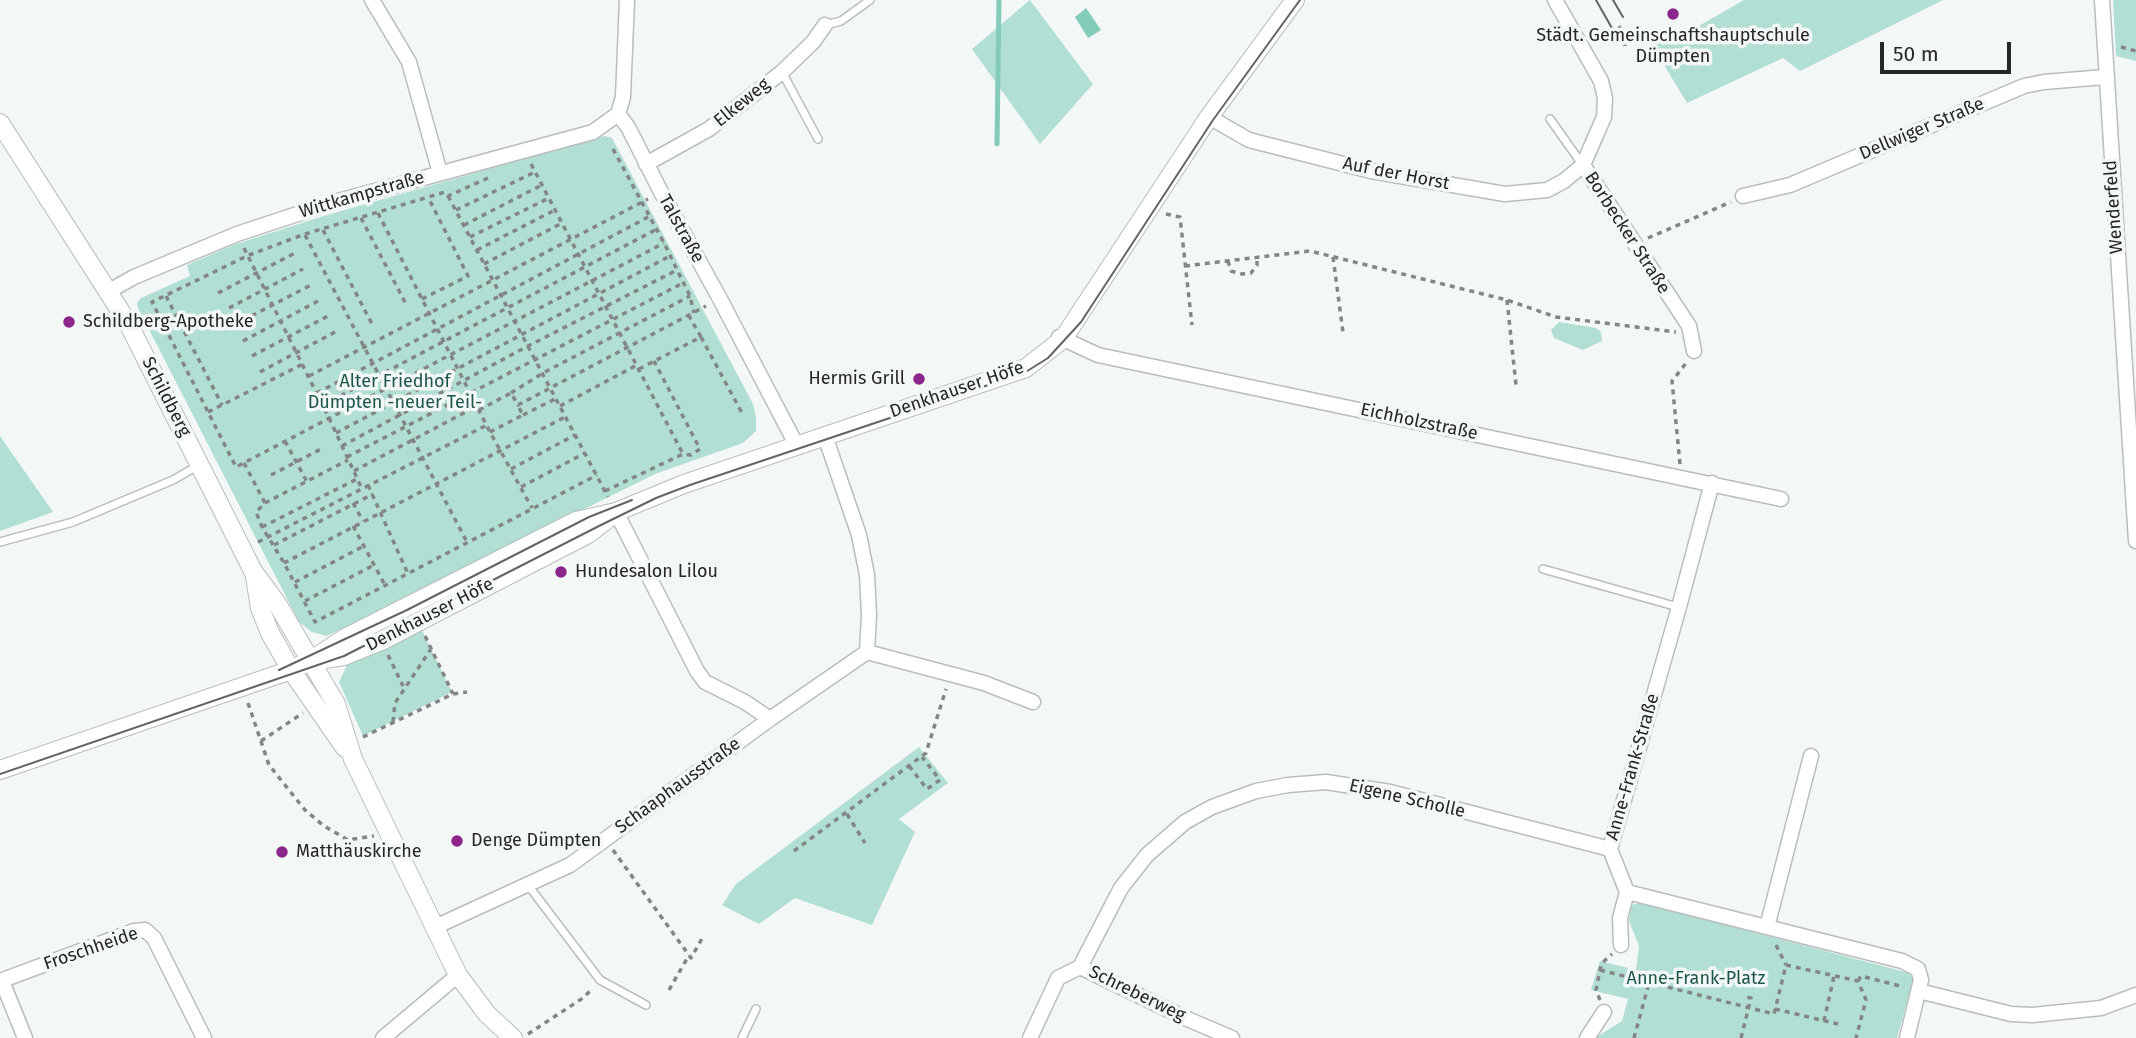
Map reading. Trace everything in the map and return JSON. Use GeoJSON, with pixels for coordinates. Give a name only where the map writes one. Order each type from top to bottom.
{"type":"FeatureCollection","features":[{"type":"Feature","properties":{"kind":"street"},"geometry":{"type":"LineString","coordinates":[[372,0],[409,62],[440,173]]}},
{"type":"Feature","properties":{"kind":"street"},"geometry":{"type":"LineString","coordinates":[[618,114],[623,97],[627,0]]}},
{"type":"Feature","properties":{"kind":"street","name":"Denkhauser Höfe"},"geometry":{"type":"LineString","coordinates":[[0,770],[291,670],[345,638],[576,521],[617,512],[684,484],[1026,368],[1061,338],[1209,117],[1295,0]]}},
{"type":"Feature","properties":{"kind":"street","name":"Borbecker Straße"},"geometry":{"type":"LineString","coordinates":[[1555,0],[1601,81],[1605,98],[1604,117],[1583,165],[1689,326],[1694,351]]}},
{"type":"Feature","properties":{"kind":"street","name":"Wenderfeld"},"geometry":{"type":"LineString","coordinates":[[2102,0],[2136,541]]}},
{"type":"Feature","properties":{"kind":"street","name":"Elkeweg"},"geometry":{"type":"LineString","coordinates":[[646,163],[709,129],[782,72],[813,42],[825,25]]}},
{"type":"Feature","properties":{"kind":"street","name":"Dellwiger Straße"},"geometry":{"type":"LineString","coordinates":[[1743,196],[1790,185],[2024,86],[2105,77]]}},
{"type":"Feature","properties":{"kind":"street","name":"Wittkampstraße"},"geometry":{"type":"LineString","coordinates":[[109,291],[134,277],[237,234],[331,203],[593,132],[618,114]]}},
{"type":"Feature","properties":{"kind":"street","name":"Talstraße"},"geometry":{"type":"LineString","coordinates":[[618,114],[628,127],[797,446]]}},
{"type":"Feature","properties":{"kind":"street","name":"Auf der Horst"},"geometry":{"type":"LineString","coordinates":[[1209,117],[1249,140],[1371,172],[1505,194],[1547,190],[1564,181],[1583,165]]}},
{"type":"Feature","properties":{"kind":"street","name":"Schildberg"},"geometry":{"type":"LineString","coordinates":[[0,123],[128,323],[243,548],[253,571],[260,608],[267,625],[291,670],[351,751]]}},
{"type":"Feature","properties":{"kind":"street","name":"Eichholzstraße"},"geometry":{"type":"LineString","coordinates":[[1061,338],[1098,355],[1781,499]]}},
{"type":"Feature","properties":{"kind":"street"},"geometry":{"type":"LineString","coordinates":[[825,436],[859,535],[867,575],[867,652],[984,683],[1032,702]]}},
{"type":"Feature","properties":{"kind":"street","name":"Anne-Frank-Straße"},"geometry":{"type":"LineString","coordinates":[[1627,892],[1610,849],[1712,483]]}},
{"type":"Feature","properties":{"kind":"street"},"geometry":{"type":"LineString","coordinates":[[617,512],[705,682],[746,702],[770,719]]}},
{"type":"Feature","properties":{"kind":"street","name":"Denkhauser Höfe"},"geometry":{"type":"LineString","coordinates":[[310,661],[344,656],[381,641],[589,534],[617,512]]}},
{"type":"Feature","properties":{"kind":"street","name":"Schildberg"},"geometry":{"type":"LineString","coordinates":[[253,571],[278,605],[336,704],[351,751]]}},
{"type":"Feature","properties":{"kind":"street","name":"Schaaphausstraße"},"geometry":{"type":"LineString","coordinates":[[435,927],[570,865],[867,652]]}},
{"type":"Feature","properties":{"kind":"street"},"geometry":{"type":"LineString","coordinates":[[351,751],[458,975],[486,1014],[513,1038]]}},
{"type":"Feature","properties":{"kind":"street"},"geometry":{"type":"LineString","coordinates":[[1767,927],[1811,757]]}},
{"type":"Feature","properties":{"kind":"street","name":"Eigene Scholle"},"geometry":{"type":"LineString","coordinates":[[1030,1038],[1058,978],[1080,967],[1121,888],[1151,850],[1192,818],[1222,803],[1256,791],[1326,782],[1390,792],[1610,849]]}},
{"type":"Feature","properties":{"kind":"street"},"geometry":{"type":"LineString","coordinates":[[1621,945],[1620,918],[1627,892],[1902,961],[1918,969],[1922,980],[1907,1038]]}},
{"type":"Feature","properties":{"kind":"street","name":"Froschheide"},"geometry":{"type":"LineString","coordinates":[[1,981],[134,931],[145,930],[154,939],[204,1038]]}},
{"type":"Feature","properties":{"kind":"street","name":"Schreberweg"},"geometry":{"type":"LineString","coordinates":[[1080,967],[1232,1038]]}},
{"type":"Feature","properties":{"kind":"street"},"geometry":{"type":"LineString","coordinates":[[383,1038],[458,975]]}},
{"type":"Feature","properties":{"kind":"street"},"geometry":{"type":"LineString","coordinates":[[1,981],[25,1038]]}},
{"type":"Feature","properties":{"kind":"street"},"geometry":{"type":"LineString","coordinates":[[1919,991],[2011,1014],[2033,1015],[2101,1008],[2136,995]]}},
{"type":"Feature","properties":{"kind":"street"},"geometry":{"type":"LineString","coordinates":[[1587,1038],[1604,1012]]}},
{"type":"Feature","properties":{"kind":"lane"},"geometry":{"type":"LineString","coordinates":[[825,25],[841,21],[870,0]]}},
{"type":"Feature","properties":{"kind":"lane"},"geometry":{"type":"LineString","coordinates":[[782,72],[818,139]]}},
{"type":"Feature","properties":{"kind":"lane"},"geometry":{"type":"LineString","coordinates":[[1550,119],[1583,165]]}},
{"type":"Feature","properties":{"kind":"lane"},"geometry":{"type":"LineString","coordinates":[[0,531],[3,541],[73,522],[173,480],[200,464]]}},
{"type":"Feature","properties":{"kind":"lane"},"geometry":{"type":"LineString","coordinates":[[1543,569],[1679,607]]}},
{"type":"Feature","properties":{"kind":"lane"},"geometry":{"type":"LineString","coordinates":[[527,885],[600,981],[646,1005]]}},
{"type":"Feature","properties":{"kind":"lane"},"geometry":{"type":"LineString","coordinates":[[742,1038],[756,1009]]}},
{"type":"Feature","properties":{"kind":"path"},"geometry":{"type":"LineString","coordinates":[[1619,26],[1625,46]]}},
{"type":"Feature","properties":{"kind":"path"},"geometry":{"type":"LineString","coordinates":[[613,149],[684,283],[690,296],[691,314],[701,337],[743,415]]}},
{"type":"Feature","properties":{"kind":"path"},"geometry":{"type":"LineString","coordinates":[[520,166],[530,163],[683,454]]}},
{"type":"Feature","properties":{"kind":"path"},"geometry":{"type":"LineString","coordinates":[[456,210],[535,172]]}},
{"type":"Feature","properties":{"kind":"path"},"geometry":{"type":"LineString","coordinates":[[448,196],[489,177]]}},
{"type":"Feature","properties":{"kind":"path"},"geometry":{"type":"LineString","coordinates":[[464,225],[542,185]]}},
{"type":"Feature","properties":{"kind":"path"},"geometry":{"type":"LineString","coordinates":[[617,512],[535,360],[522,334],[515,321],[508,308],[501,295],[493,280],[484,264],[456,210],[445,192],[305,234],[249,255],[152,303],[236,467],[451,355],[515,321],[592,280],[664,243]]}},
{"type":"Feature","properties":{"kind":"path"},"geometry":{"type":"LineString","coordinates":[[309,376],[661,192]]}},
{"type":"Feature","properties":{"kind":"path"},"geometry":{"type":"LineString","coordinates":[[1634,244],[1743,196]]}},
{"type":"Feature","properties":{"kind":"path"},"geometry":{"type":"LineString","coordinates":[[422,299],[468,275],[428,197]]}},
{"type":"Feature","properties":{"kind":"path"},"geometry":{"type":"LineString","coordinates":[[470,237],[549,198]]}},
{"type":"Feature","properties":{"kind":"path"},"geometry":{"type":"LineString","coordinates":[[477,250],[555,210]]}},
{"type":"Feature","properties":{"kind":"path"},"geometry":{"type":"LineString","coordinates":[[1147,210],[1180,217],[1192,325]]}},
{"type":"Feature","properties":{"kind":"path"},"geometry":{"type":"LineString","coordinates":[[378,213],[532,508]]}},
{"type":"Feature","properties":{"kind":"path"},"geometry":{"type":"LineString","coordinates":[[317,393],[650,216]]}},
{"type":"Feature","properties":{"kind":"path"},"geometry":{"type":"LineString","coordinates":[[361,218],[407,306]]}},
{"type":"Feature","properties":{"kind":"path"},"geometry":{"type":"LineString","coordinates":[[484,264],[562,223]]}},
{"type":"Feature","properties":{"kind":"path"},"geometry":{"type":"LineString","coordinates":[[323,229],[372,324]]}},
{"type":"Feature","properties":{"kind":"path"},"geometry":{"type":"LineString","coordinates":[[323,405],[657,229]]}},
{"type":"Feature","properties":{"kind":"path"},"geometry":{"type":"LineString","coordinates":[[237,234],[309,376],[362,489]]}},
{"type":"Feature","properties":{"kind":"path"},"geometry":{"type":"LineString","coordinates":[[305,234],[467,542]]}},
{"type":"Feature","properties":{"kind":"path"},"geometry":{"type":"LineString","coordinates":[[1185,266],[1310,251],[1507,300],[1556,317],[1674,333],[1689,326]]}},
{"type":"Feature","properties":{"kind":"path"},"geometry":{"type":"LineString","coordinates":[[218,293],[295,253]]}},
{"type":"Feature","properties":{"kind":"path"},"geometry":{"type":"LineString","coordinates":[[336,433],[670,256]]}},
{"type":"Feature","properties":{"kind":"path"},"geometry":{"type":"LineString","coordinates":[[1228,261],[1231,271],[1251,273],[1258,265],[1257,257]]}},
{"type":"Feature","properties":{"kind":"path"},"geometry":{"type":"LineString","coordinates":[[1333,257],[1343,332]]}},
{"type":"Feature","properties":{"kind":"path"},"geometry":{"type":"LineString","coordinates":[[229,308],[303,270]]}},
{"type":"Feature","properties":{"kind":"path"},"geometry":{"type":"LineString","coordinates":[[342,446],[677,270]]}},
{"type":"Feature","properties":{"kind":"path"},"geometry":{"type":"LineString","coordinates":[[597,475],[315,622],[256,512],[265,503],[347,459],[684,283]]}},
{"type":"Feature","properties":{"kind":"path"},"geometry":{"type":"LineString","coordinates":[[234,326],[313,284]]}},
{"type":"Feature","properties":{"kind":"path"},"geometry":{"type":"LineString","coordinates":[[166,296],[222,405]]}},
{"type":"Feature","properties":{"kind":"path"},"geometry":{"type":"LineString","coordinates":[[354,471],[511,393],[543,373],[690,296]]}},
{"type":"Feature","properties":{"kind":"path"},"geometry":{"type":"LineString","coordinates":[[517,405],[720,299]]}},
{"type":"Feature","properties":{"kind":"path"},"geometry":{"type":"LineString","coordinates":[[243,341],[320,300]]}},
{"type":"Feature","properties":{"kind":"path"},"geometry":{"type":"LineString","coordinates":[[1507,300],[1516,385]]}},
{"type":"Feature","properties":{"kind":"path"},"geometry":{"type":"LineString","coordinates":[[252,356],[328,316]]}},
{"type":"Feature","properties":{"kind":"path"},"geometry":{"type":"LineString","coordinates":[[260,372],[337,331]]}},
{"type":"Feature","properties":{"kind":"path"},"geometry":{"type":"LineString","coordinates":[[560,406],[701,337]]}},
{"type":"Feature","properties":{"kind":"path"},"geometry":{"type":"LineString","coordinates":[[1682,477],[1672,381],[1694,351]]}},
{"type":"Feature","properties":{"kind":"path"},"geometry":{"type":"LineString","coordinates":[[605,491],[683,454],[691,455],[700,449],[654,361]]}},
{"type":"Feature","properties":{"kind":"path"},"geometry":{"type":"LineString","coordinates":[[208,412],[303,364]]}},
{"type":"Feature","properties":{"kind":"path"},"geometry":{"type":"LineString","coordinates":[[511,393],[523,415]]}},
{"type":"Feature","properties":{"kind":"path"},"geometry":{"type":"LineString","coordinates":[[490,432],[556,398]]}},
{"type":"Feature","properties":{"kind":"path"},"geometry":{"type":"LineString","coordinates":[[284,563],[566,417]]}},
{"type":"Feature","properties":{"kind":"path"},"geometry":{"type":"LineString","coordinates":[[243,548],[487,425]]}},
{"type":"Feature","properties":{"kind":"path"},"geometry":{"type":"LineString","coordinates":[[511,469],[576,435]]}},
{"type":"Feature","properties":{"kind":"path"},"geometry":{"type":"LineString","coordinates":[[285,441],[307,482]]}},
{"type":"Feature","properties":{"kind":"path"},"geometry":{"type":"LineString","coordinates":[[271,475],[323,448]]}},
{"type":"Feature","properties":{"kind":"path"},"geometry":{"type":"LineString","coordinates":[[521,488],[585,453]]}},
{"type":"Feature","properties":{"kind":"path"},"geometry":{"type":"LineString","coordinates":[[244,463],[265,503]]}},
{"type":"Feature","properties":{"kind":"path"},"geometry":{"type":"LineString","coordinates":[[262,527],[357,479]]}},
{"type":"Feature","properties":{"kind":"path"},"geometry":{"type":"LineString","coordinates":[[368,485],[408,574]]}},
{"type":"Feature","properties":{"kind":"path"},"geometry":{"type":"LineString","coordinates":[[274,545],[373,494]]}},
{"type":"Feature","properties":{"kind":"path"},"geometry":{"type":"LineString","coordinates":[[353,503],[363,522]]}},
{"type":"Feature","properties":{"kind":"path"},"geometry":{"type":"LineString","coordinates":[[354,526],[385,585]]}},
{"type":"Feature","properties":{"kind":"path"},"geometry":{"type":"LineString","coordinates":[[295,582],[364,545]]}},
{"type":"Feature","properties":{"kind":"path"},"geometry":{"type":"LineString","coordinates":[[305,601],[374,565]]}},
{"type":"Feature","properties":{"kind":"path"},"geometry":{"type":"LineString","coordinates":[[418,622],[453,694]]}},
{"type":"Feature","properties":{"kind":"path"},"geometry":{"type":"LineString","coordinates":[[381,641],[404,687]]}},
{"type":"Feature","properties":{"kind":"path"},"geometry":{"type":"LineString","coordinates":[[393,722],[395,703],[431,649]]}},
{"type":"Feature","properties":{"kind":"path"},"geometry":{"type":"LineString","coordinates":[[794,851],[926,753],[950,674]]}},
{"type":"Feature","properties":{"kind":"path"},"geometry":{"type":"LineString","coordinates":[[351,751],[393,722],[453,694],[467,692]]}},
{"type":"Feature","properties":{"kind":"path"},"geometry":{"type":"LineString","coordinates":[[247,702],[269,765],[304,810],[348,840],[390,833]]}},
{"type":"Feature","properties":{"kind":"path"},"geometry":{"type":"LineString","coordinates":[[261,741],[303,713]]}},
{"type":"Feature","properties":{"kind":"path"},"geometry":{"type":"LineString","coordinates":[[909,766],[927,789],[940,780],[922,757]]}},
{"type":"Feature","properties":{"kind":"path"},"geometry":{"type":"LineString","coordinates":[[847,814],[865,843]]}},
{"type":"Feature","properties":{"kind":"path"},"geometry":{"type":"LineString","coordinates":[[605,839],[691,958],[704,934]]}},
{"type":"Feature","properties":{"kind":"path"},"geometry":{"type":"LineString","coordinates":[[1604,1012],[1595,990],[1600,970],[1602,963],[1621,945]]}},
{"type":"Feature","properties":{"kind":"path"},"geometry":{"type":"LineString","coordinates":[[670,990],[689,955]]}},
{"type":"Feature","properties":{"kind":"path"},"geometry":{"type":"LineString","coordinates":[[1600,970],[1774,1014],[1786,965],[1858,981]]}},
{"type":"Feature","properties":{"kind":"path"},"geometry":{"type":"LineString","coordinates":[[1634,1038],[1652,972],[1657,974]]}},
{"type":"Feature","properties":{"kind":"path"},"geometry":{"type":"LineString","coordinates":[[1856,1038],[1866,1000],[1858,981],[1861,975],[1919,991]]}},
{"type":"Feature","properties":{"kind":"path"},"geometry":{"type":"LineString","coordinates":[[1825,1021],[1834,976]]}},
{"type":"Feature","properties":{"kind":"path"},"geometry":{"type":"LineString","coordinates":[[524,1038],[583,998],[600,981]]}},
{"type":"Feature","properties":{"kind":"path"},"geometry":{"type":"LineString","coordinates":[[1741,1038],[1751,998],[1746,997]]}},
{"type":"Feature","properties":{"kind":"path"},"geometry":{"type":"LineString","coordinates":[[1775,1009],[1838,1024]]}},
{"type":"Feature","properties":{"kind":"green space"},"geometry":{"type":"Polygon","coordinates":[[[1030,0],[1093,84],[1040,144],[972,49],[1030,0]]]}},
{"type":"Feature","properties":{"kind":"green space"},"geometry":{"type":"Polygon","coordinates":[[[1744,0],[1943,0],[1800,71],[1783,58],[1687,103],[1649,40],[1697,27],[1744,0]]]}},
{"type":"Feature","properties":{"kind":"green space"},"geometry":{"type":"Polygon","coordinates":[[[2113,0],[2136,0],[2136,61],[2116,56],[2113,0]]]}},
{"type":"Feature","properties":{"kind":"green space","name":"Alter Friedhof Dümpten -neuer Teil-"},"geometry":{"type":"Polygon","coordinates":[[[605,136],[612,138],[753,404],[756,431],[743,443],[655,474],[327,636],[312,632],[299,622],[137,303],[141,298],[190,276],[187,265],[233,245],[327,215],[605,136]]]}},
{"type":"Feature","properties":{"kind":"green space"},"geometry":{"type":"Polygon","coordinates":[[[1559,322],[1596,328],[1601,332],[1602,341],[1583,350],[1554,338],[1551,330],[1559,322]]]}},
{"type":"Feature","properties":{"kind":"green space"},"geometry":{"type":"Polygon","coordinates":[[[0,436],[53,512],[0,531],[0,436]]]}},
{"type":"Feature","properties":{"kind":"green space"},"geometry":{"type":"Polygon","coordinates":[[[418,622],[452,692],[363,736],[339,682],[348,663],[418,622]]]}},
{"type":"Feature","properties":{"kind":"green space"},"geometry":{"type":"Polygon","coordinates":[[[919,747],[948,783],[899,819],[915,832],[872,925],[795,898],[759,924],[722,905],[736,884],[919,747]]]}},
{"type":"Feature","properties":{"kind":"green space","name":"Anne-Frank-Platz"},"geometry":{"type":"Polygon","coordinates":[[[1642,903],[1909,973],[1913,980],[1897,1038],[1595,1038],[1622,1021],[1628,999],[1591,990],[1600,961],[1636,970],[1639,946],[1629,921],[1631,905],[1642,903]]]}},
{"type":"Feature","properties":{"kind":"shaded area"},"geometry":{"type":"Polygon","coordinates":[[[1086,8],[1101,30],[1088,38],[1075,17],[1086,8]]]}},
{"type":"Feature","properties":{"kind":"waterway"},"geometry":{"type":"LineString","coordinates":[[997,144],[999,0]]}},
{"type":"Feature","properties":{"kind":"tram line"},"geometry":{"type":"LineString","coordinates":[[0,774],[344,656],[656,498],[1024,373],[1048,358],[1081,322],[1213,120],[1300,0]]}},
{"type":"Feature","properties":{"kind":"tram line"},"geometry":{"type":"LineString","coordinates":[[1596,0],[1613,30]]}},
{"type":"Feature","properties":{"kind":"tram line"},"geometry":{"type":"LineString","coordinates":[[1613,0],[1623,17]]}},
{"type":"Feature","properties":{"kind":"tram line"},"geometry":{"type":"LineString","coordinates":[[279,670],[407,610],[589,517],[632,500]]}},
{"type":"Feature","properties":{"kind":"place","name":"Städt. Gemeinschaftshauptschule Dümpten"},"geometry":{"type":"Point","coordinates":[1673,14]}},
{"type":"Feature","properties":{"kind":"place","name":"Schildberg-Apotheke"},"geometry":{"type":"Point","coordinates":[69,322]}},
{"type":"Feature","properties":{"kind":"place","name":"Hermis Grill"},"geometry":{"type":"Point","coordinates":[919,379]}},
{"type":"Feature","properties":{"kind":"place","name":"Hundesalon Lilou"},"geometry":{"type":"Point","coordinates":[561,572]}},
{"type":"Feature","properties":{"kind":"place","name":"Denge Dümpten"},"geometry":{"type":"Point","coordinates":[457,841]}},
{"type":"Feature","properties":{"kind":"place","name":"Matthäuskirche"},"geometry":{"type":"Point","coordinates":[282,852]}}]}
